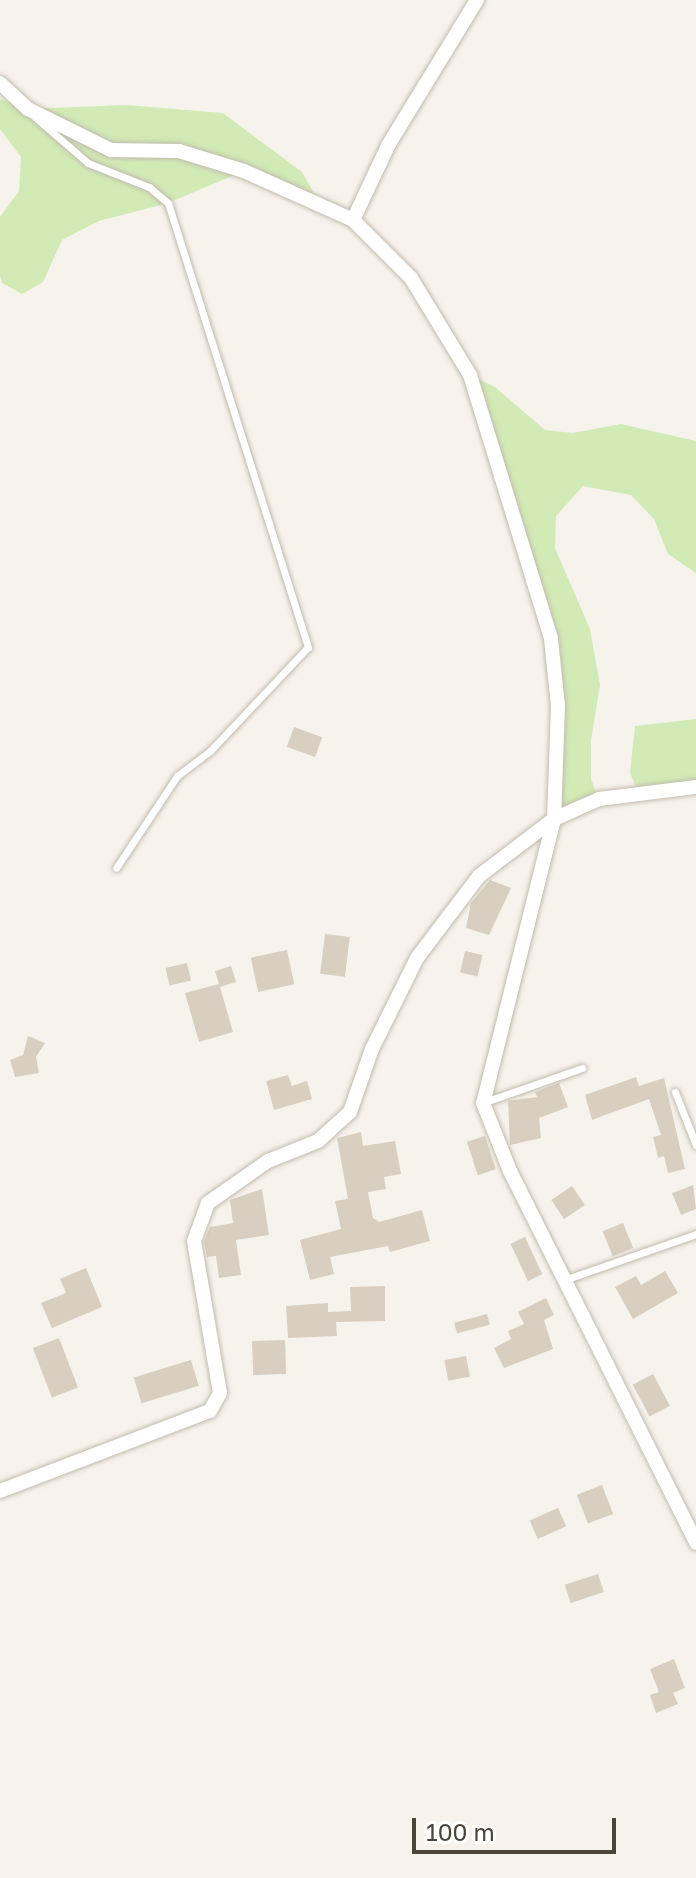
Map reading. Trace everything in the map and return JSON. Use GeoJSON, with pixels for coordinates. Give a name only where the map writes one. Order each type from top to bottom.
{"type":"FeatureCollection","features":[{"type":"Feature","properties":{"kind":"street"},"geometry":{"type":"LineString","coordinates":[[353,220],[389,144],[477,0]]}},
{"type":"Feature","properties":{"kind":"street"},"geometry":{"type":"LineString","coordinates":[[0,83],[28,109],[111,150],[179,151],[244,171],[353,220],[382,243],[411,278],[470,375],[489,426],[551,639],[558,706],[554,819],[483,1103],[510,1171],[567,1279],[696,1543]]}},
{"type":"Feature","properties":{"kind":"street"},"geometry":{"type":"LineString","coordinates":[[0,1491],[210,1411],[220,1393],[194,1241],[197,1220],[226,1186],[333,1131],[350,1112],[372,1049],[417,958],[458,899],[479,876],[554,819],[599,799],[696,787]]}},
{"type":"Feature","properties":{"kind":"lane"},"geometry":{"type":"LineString","coordinates":[[28,109],[88,163],[149,187],[168,203],[308,647],[210,751],[177,776],[116,868]]}},
{"type":"Feature","properties":{"kind":"lane"},"geometry":{"type":"LineString","coordinates":[[483,1103],[582,1068]]}},
{"type":"Feature","properties":{"kind":"lane"},"geometry":{"type":"LineString","coordinates":[[675,1092],[696,1145]]}},
{"type":"Feature","properties":{"kind":"lane"},"geometry":{"type":"LineString","coordinates":[[567,1279],[696,1234]]}},
{"type":"Feature","properties":{"kind":"green space"},"geometry":{"type":"Polygon","coordinates":[[[0,99],[28,109],[126,105],[223,113],[302,172],[321,206],[244,171],[168,203],[99,221],[62,240],[43,282],[22,294],[2,283],[0,276],[0,217],[19,191],[21,157],[0,129],[0,99]]]}},
{"type":"Feature","properties":{"kind":"green space"},"geometry":{"type":"Polygon","coordinates":[[[470,375],[495,387],[545,430],[573,433],[621,424],[696,441],[696,573],[668,554],[654,519],[631,495],[583,486],[556,516],[555,548],[590,629],[600,685],[591,740],[591,779],[599,799],[554,819],[551,639],[470,375]]]}},
{"type":"Feature","properties":{"kind":"green space"},"geometry":{"type":"Polygon","coordinates":[[[696,719],[696,787],[639,794],[630,773],[635,726],[696,719]]]}},
{"type":"Feature","properties":{"kind":"building"},"geometry":{"type":"Polygon","coordinates":[[[294,727],[322,737],[315,757],[287,747],[294,727]]]}},
{"type":"Feature","properties":{"kind":"building"},"geometry":{"type":"Polygon","coordinates":[[[490,880],[511,888],[489,935],[466,928],[471,903],[490,880]]]}},
{"type":"Feature","properties":{"kind":"building"},"geometry":{"type":"Polygon","coordinates":[[[325,934],[350,937],[345,977],[320,974],[325,934]]]}},
{"type":"Feature","properties":{"kind":"building"},"geometry":{"type":"Polygon","coordinates":[[[287,950],[294,984],[258,992],[251,958],[287,950]]]}},
{"type":"Feature","properties":{"kind":"building"},"geometry":{"type":"Polygon","coordinates":[[[465,951],[483,955],[478,976],[460,972],[465,951]]]}},
{"type":"Feature","properties":{"kind":"building"},"geometry":{"type":"Polygon","coordinates":[[[187,963],[191,981],[170,985],[166,968],[187,963]]]}},
{"type":"Feature","properties":{"kind":"building"},"geometry":{"type":"Polygon","coordinates":[[[231,966],[236,982],[220,987],[233,1032],[199,1042],[185,993],[219,984],[215,971],[231,966]]]}},
{"type":"Feature","properties":{"kind":"building"},"geometry":{"type":"Polygon","coordinates":[[[28,1036],[45,1043],[36,1057],[39,1073],[15,1077],[10,1060],[23,1055],[28,1036]]]}},
{"type":"Feature","properties":{"kind":"building"},"geometry":{"type":"Polygon","coordinates":[[[288,1075],[292,1086],[307,1081],[312,1099],[274,1110],[266,1081],[288,1075]]]}},
{"type":"Feature","properties":{"kind":"building"},"geometry":{"type":"Polygon","coordinates":[[[636,1077],[639,1086],[664,1078],[685,1169],[668,1173],[664,1156],[658,1158],[653,1137],[661,1135],[649,1099],[592,1120],[585,1095],[636,1077]]]}},
{"type":"Feature","properties":{"kind":"building"},"geometry":{"type":"Polygon","coordinates":[[[559,1083],[568,1107],[539,1118],[541,1138],[510,1145],[508,1101],[537,1097],[535,1092],[559,1083]]]}},
{"type":"Feature","properties":{"kind":"building"},"geometry":{"type":"Polygon","coordinates":[[[361,1132],[363,1146],[395,1141],[401,1174],[384,1177],[386,1189],[368,1192],[373,1218],[379,1222],[422,1210],[430,1241],[390,1252],[388,1246],[330,1257],[334,1274],[310,1280],[300,1240],[341,1229],[335,1201],[348,1199],[337,1138],[361,1132]]]}},
{"type":"Feature","properties":{"kind":"building"},"geometry":{"type":"Polygon","coordinates":[[[485,1136],[496,1169],[478,1175],[467,1142],[485,1136]]]}},
{"type":"Feature","properties":{"kind":"building"},"geometry":{"type":"Polygon","coordinates":[[[693,1185],[696,1209],[681,1215],[672,1193],[693,1185]]]}},
{"type":"Feature","properties":{"kind":"building"},"geometry":{"type":"Polygon","coordinates":[[[572,1186],[585,1205],[564,1219],[551,1200],[572,1186]]]}},
{"type":"Feature","properties":{"kind":"building"},"geometry":{"type":"Polygon","coordinates":[[[262,1189],[269,1235],[236,1240],[241,1275],[219,1278],[216,1256],[207,1257],[204,1242],[210,1227],[233,1223],[230,1200],[262,1189]]]}},
{"type":"Feature","properties":{"kind":"building"},"geometry":{"type":"Polygon","coordinates":[[[623,1223],[633,1248],[613,1256],[603,1231],[623,1223]]]}},
{"type":"Feature","properties":{"kind":"building"},"geometry":{"type":"Polygon","coordinates":[[[525,1237],[542,1274],[528,1281],[510,1244],[525,1237]]]}},
{"type":"Feature","properties":{"kind":"building"},"geometry":{"type":"Polygon","coordinates":[[[86,1268],[102,1307],[52,1328],[41,1303],[66,1293],[60,1279],[86,1268]]]}},
{"type":"Feature","properties":{"kind":"building"},"geometry":{"type":"Polygon","coordinates":[[[665,1271],[678,1293],[633,1319],[615,1287],[636,1276],[641,1285],[665,1271]]]}},
{"type":"Feature","properties":{"kind":"building"},"geometry":{"type":"Polygon","coordinates":[[[385,1286],[385,1321],[336,1322],[337,1336],[288,1338],[286,1306],[328,1303],[328,1312],[351,1311],[350,1287],[385,1286]]]}},
{"type":"Feature","properties":{"kind":"building"},"geometry":{"type":"Polygon","coordinates":[[[546,1298],[554,1315],[544,1320],[553,1349],[504,1368],[494,1348],[511,1339],[508,1331],[524,1324],[518,1312],[546,1298]]]}},
{"type":"Feature","properties":{"kind":"building"},"geometry":{"type":"Polygon","coordinates":[[[487,1314],[490,1325],[457,1333],[454,1323],[487,1314]]]}},
{"type":"Feature","properties":{"kind":"building"},"geometry":{"type":"Polygon","coordinates":[[[59,1338],[78,1387],[52,1398],[33,1348],[59,1338]]]}},
{"type":"Feature","properties":{"kind":"building"},"geometry":{"type":"Polygon","coordinates":[[[285,1340],[286,1374],[253,1375],[252,1341],[285,1340]]]}},
{"type":"Feature","properties":{"kind":"building"},"geometry":{"type":"Polygon","coordinates":[[[466,1356],[470,1377],[448,1381],[444,1360],[466,1356]]]}},
{"type":"Feature","properties":{"kind":"building"},"geometry":{"type":"Polygon","coordinates":[[[191,1360],[199,1386],[142,1403],[134,1378],[191,1360]]]}},
{"type":"Feature","properties":{"kind":"building"},"geometry":{"type":"Polygon","coordinates":[[[653,1374],[670,1406],[650,1417],[633,1385],[653,1374]]]}},
{"type":"Feature","properties":{"kind":"building"},"geometry":{"type":"Polygon","coordinates":[[[602,1485],[613,1514],[588,1524],[577,1495],[602,1485]]]}},
{"type":"Feature","properties":{"kind":"building"},"geometry":{"type":"Polygon","coordinates":[[[558,1508],[566,1526],[538,1539],[530,1521],[558,1508]]]}},
{"type":"Feature","properties":{"kind":"building"},"geometry":{"type":"Polygon","coordinates":[[[598,1574],[604,1592],[571,1603],[565,1585],[598,1574]]]}},
{"type":"Feature","properties":{"kind":"building"},"geometry":{"type":"Polygon","coordinates":[[[674,1659],[685,1688],[673,1693],[678,1704],[656,1713],[650,1695],[659,1692],[650,1669],[674,1659]]]}}]}
